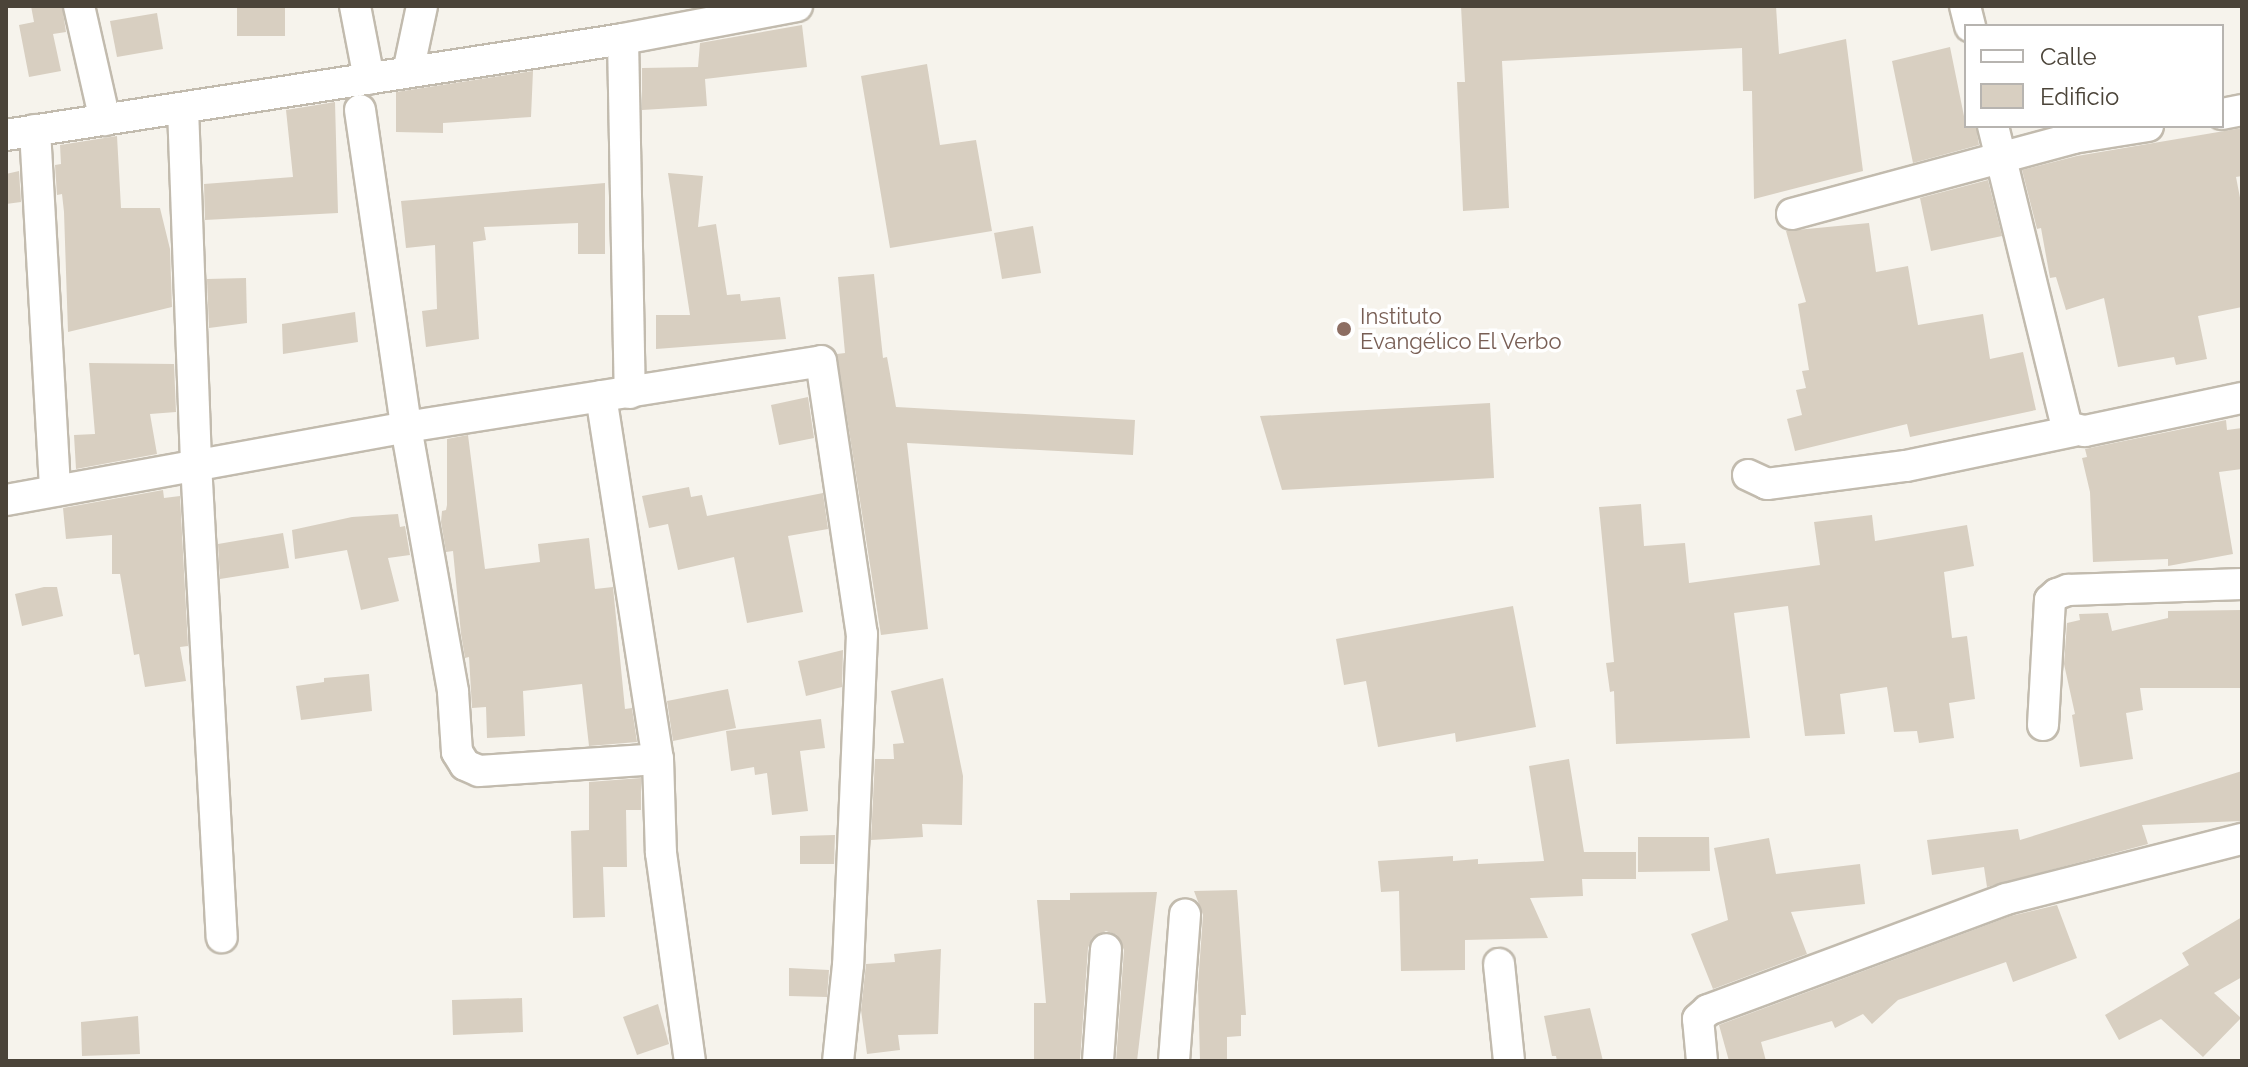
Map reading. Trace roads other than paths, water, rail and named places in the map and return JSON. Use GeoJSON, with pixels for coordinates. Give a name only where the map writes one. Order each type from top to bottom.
{"type":"FeatureCollection","features":[{"type":"Feature","properties":{"kind":"street"},"geometry":{"type":"LineString","coordinates":[[79,6],[105,120]]}},
{"type":"Feature","properties":{"kind":"street"},"geometry":{"type":"LineString","coordinates":[[355,6],[369,79]]}},
{"type":"Feature","properties":{"kind":"street"},"geometry":{"type":"LineString","coordinates":[[408,72],[422,6]]}},
{"type":"Feature","properties":{"kind":"street"},"geometry":{"type":"LineString","coordinates":[[55,490],[21,133],[623,39],[777,7]]}},
{"type":"Feature","properties":{"kind":"street"},"geometry":{"type":"LineString","coordinates":[[623,39],[615,394],[658,759],[661,853],[690,1061]]}},
{"type":"Feature","properties":{"kind":"street"},"geometry":{"type":"LineString","coordinates":[[183,108],[196,463],[222,937]]}},
{"type":"Feature","properties":{"kind":"street"},"geometry":{"type":"LineString","coordinates":[[360,110],[406,427],[453,692],[457,752],[465,765],[489,770],[658,759]]}},
{"type":"Feature","properties":{"kind":"street"},"geometry":{"type":"LineString","coordinates":[[1994,128],[2067,427],[2074,431]]}},
{"type":"Feature","properties":{"kind":"street"},"geometry":{"type":"LineString","coordinates":[[1792,214],[2073,138],[2136,128]]}},
{"type":"Feature","properties":{"kind":"street"},"geometry":{"type":"LineString","coordinates":[[6,500],[406,427],[818,360],[822,362],[862,634],[848,965],[838,1061]]}},
{"type":"Feature","properties":{"kind":"street"},"geometry":{"type":"LineString","coordinates":[[1748,475],[1767,484],[1906,466],[2242,398]]}},
{"type":"Feature","properties":{"kind":"street"},"geometry":{"type":"LineString","coordinates":[[2043,725],[2050,600],[2057,594],[2068,590],[2242,584]]}},
{"type":"Feature","properties":{"kind":"street"},"geometry":{"type":"LineString","coordinates":[[1702,1061],[1698,1019],[1708,1010],[2006,899],[2242,839]]}},
{"type":"Feature","properties":{"kind":"street"},"geometry":{"type":"LineString","coordinates":[[1174,1061],[1185,914]]}},
{"type":"Feature","properties":{"kind":"street"},"geometry":{"type":"LineString","coordinates":[[1098,1061],[1106,949]]}},
{"type":"Feature","properties":{"kind":"street"},"geometry":{"type":"LineString","coordinates":[[1499,964],[1509,1061]]}},
{"type":"Feature","properties":{"kind":"place","name":"Instituto Evangélico El Verbo"},"geometry":{"type":"Point","coordinates":[1344,329]}}]}
